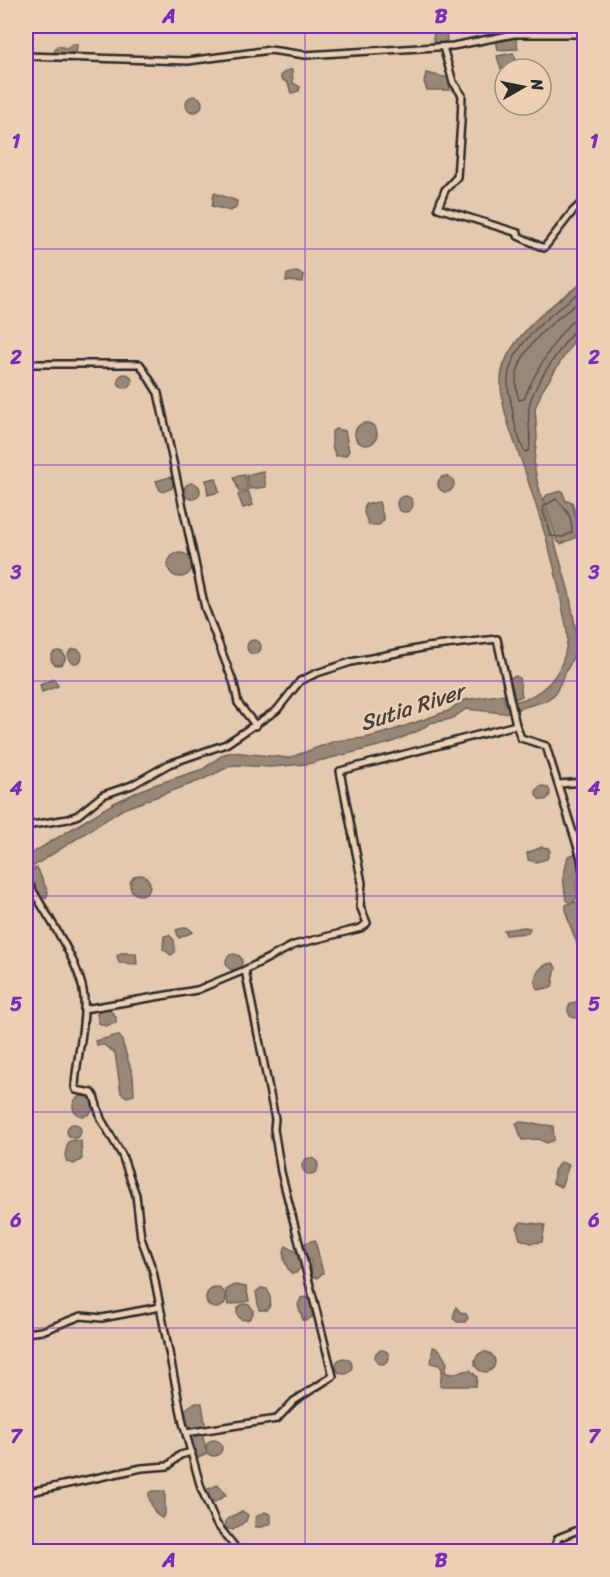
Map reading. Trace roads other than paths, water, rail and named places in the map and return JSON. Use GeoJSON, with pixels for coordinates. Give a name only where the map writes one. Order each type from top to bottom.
{"type":"FeatureCollection","features":[{"type":"Feature","properties":{"kind":"street"},"geometry":{"type":"LineString","coordinates":[[26,56],[188,61],[270,50],[305,55],[443,47],[514,34],[585,34]]}},
{"type":"Feature","properties":{"kind":"street"},"geometry":{"type":"LineString","coordinates":[[443,47],[453,82],[462,95],[457,177],[445,190],[438,208],[518,233],[518,236],[544,248],[573,211],[585,201]]}},
{"type":"Feature","properties":{"kind":"street"},"geometry":{"type":"LineString","coordinates":[[26,364],[140,364],[158,393],[205,608],[234,684],[238,703],[256,726]]}},
{"type":"Feature","properties":{"kind":"street"},"geometry":{"type":"LineString","coordinates":[[26,826],[55,823],[78,815],[103,795],[132,785],[169,764],[226,744],[277,710],[300,681],[317,673],[351,662],[427,647],[498,639],[511,713],[521,738],[546,746],[559,784],[585,880]]}},
{"type":"Feature","properties":{"kind":"street"},"geometry":{"type":"LineString","coordinates":[[84,1009],[197,990],[245,970],[294,945],[361,928],[367,923],[360,906],[363,883],[340,771],[516,725]]}},
{"type":"Feature","properties":{"kind":"street"},"geometry":{"type":"LineString","coordinates":[[559,784],[585,782]]}},
{"type":"Feature","properties":{"kind":"street"},"geometry":{"type":"LineString","coordinates":[[26,879],[70,957],[84,992],[75,1087],[76,1090],[92,1093],[103,1125],[125,1161],[136,1195],[141,1238],[153,1271],[186,1433],[209,1508],[216,1523],[238,1551]]}},
{"type":"Feature","properties":{"kind":"street"},"geometry":{"type":"LineString","coordinates":[[186,1433],[277,1419],[294,1401],[333,1376],[281,1172],[274,1130],[275,1119],[245,970]]}},
{"type":"Feature","properties":{"kind":"street"},"geometry":{"type":"LineString","coordinates":[[26,1333],[42,1331],[81,1316],[102,1318],[160,1307]]}},
{"type":"Feature","properties":{"kind":"street"},"geometry":{"type":"LineString","coordinates":[[26,1493],[142,1468],[168,1466],[180,1455],[192,1452]]}},
{"type":"Feature","properties":{"kind":"street"},"geometry":{"type":"LineString","coordinates":[[547,1551],[554,1549],[558,1538],[578,1530],[585,1523]]}},
{"type":"Feature","properties":{"kind":"water"},"geometry":{"type":"Polygon","coordinates":[[[437,31],[443,31],[447,38],[443,45],[437,45],[433,41],[433,35],[437,31]]]}},
{"type":"Feature","properties":{"kind":"water"},"geometry":{"type":"Polygon","coordinates":[[[516,38],[518,49],[498,50],[496,40],[516,38]]]}},
{"type":"Feature","properties":{"kind":"water"},"geometry":{"type":"Polygon","coordinates":[[[72,44],[77,44],[76,54],[53,54],[57,46],[67,48],[72,44]]]}},
{"type":"Feature","properties":{"kind":"water"},"geometry":{"type":"Polygon","coordinates":[[[513,53],[515,57],[497,57],[513,53]]]}},
{"type":"Feature","properties":{"kind":"water"},"geometry":{"type":"Polygon","coordinates":[[[292,70],[293,83],[300,87],[299,91],[291,93],[288,83],[281,79],[281,75],[292,70]]]}},
{"type":"Feature","properties":{"kind":"water"},"geometry":{"type":"Polygon","coordinates":[[[426,73],[449,78],[450,90],[427,90],[424,82],[426,73]]]}},
{"type":"Feature","properties":{"kind":"water"},"geometry":{"type":"Polygon","coordinates":[[[194,96],[200,98],[202,104],[200,110],[194,112],[188,110],[186,104],[188,98],[194,96]]]}},
{"type":"Feature","properties":{"kind":"water"},"geometry":{"type":"Polygon","coordinates":[[[214,193],[237,201],[236,208],[230,211],[212,206],[214,193]]]}},
{"type":"Feature","properties":{"kind":"water"},"geometry":{"type":"Polygon","coordinates":[[[296,272],[304,275],[303,282],[286,281],[287,274],[296,272]]]}},
{"type":"Feature","properties":{"kind":"water"},"geometry":{"type":"Polygon","coordinates":[[[584,282],[584,325],[542,391],[535,408],[537,437],[534,464],[537,481],[569,592],[576,631],[576,651],[555,694],[545,701],[504,713],[466,709],[451,719],[430,723],[390,743],[307,764],[271,767],[233,765],[199,781],[123,809],[26,871],[26,857],[114,803],[148,787],[203,769],[224,754],[233,752],[289,758],[335,741],[365,738],[388,732],[448,711],[464,700],[504,694],[505,703],[518,701],[539,692],[548,684],[561,666],[565,655],[567,629],[546,538],[506,414],[501,379],[504,365],[520,337],[532,323],[584,282]]]}},
{"type":"Feature","properties":{"kind":"water"},"geometry":{"type":"Polygon","coordinates":[[[125,374],[130,376],[132,381],[130,386],[125,388],[120,386],[118,381],[120,376],[125,374]]]}},
{"type":"Feature","properties":{"kind":"water"},"geometry":{"type":"Polygon","coordinates":[[[366,423],[374,426],[377,434],[374,442],[366,445],[358,442],[355,434],[358,426],[366,423]]]}},
{"type":"Feature","properties":{"kind":"water"},"geometry":{"type":"Polygon","coordinates":[[[336,429],[345,431],[349,451],[346,455],[336,456],[332,446],[332,431],[336,429]]]}},
{"type":"Feature","properties":{"kind":"water"},"geometry":{"type":"Polygon","coordinates":[[[263,471],[266,487],[250,489],[246,475],[263,471]]]}},
{"type":"Feature","properties":{"kind":"water"},"geometry":{"type":"Polygon","coordinates":[[[244,475],[248,489],[239,492],[234,477],[244,475]]]}},
{"type":"Feature","properties":{"kind":"water"},"geometry":{"type":"Polygon","coordinates":[[[446,476],[454,484],[446,492],[438,484],[446,476]]]}},
{"type":"Feature","properties":{"kind":"water"},"geometry":{"type":"Polygon","coordinates":[[[170,477],[174,480],[172,488],[163,492],[156,481],[170,477]]]}},
{"type":"Feature","properties":{"kind":"water"},"geometry":{"type":"Polygon","coordinates":[[[216,478],[219,492],[208,495],[206,480],[216,478]]]}},
{"type":"Feature","properties":{"kind":"water"},"geometry":{"type":"Polygon","coordinates":[[[189,483],[195,483],[200,491],[198,497],[189,499],[184,494],[184,488],[189,483]]]}},
{"type":"Feature","properties":{"kind":"water"},"geometry":{"type":"Polygon","coordinates":[[[248,491],[253,505],[243,508],[238,495],[248,491]]]}},
{"type":"Feature","properties":{"kind":"water"},"geometry":{"type":"Polygon","coordinates":[[[562,491],[566,501],[572,502],[579,529],[575,538],[561,544],[557,541],[544,499],[547,495],[562,491]]]}},
{"type":"Feature","properties":{"kind":"water"},"geometry":{"type":"Polygon","coordinates":[[[402,496],[408,496],[413,504],[411,510],[402,512],[397,507],[397,501],[402,496]]]}},
{"type":"Feature","properties":{"kind":"water"},"geometry":{"type":"Polygon","coordinates":[[[379,502],[384,520],[379,525],[369,525],[364,513],[365,504],[379,502]]]}},
{"type":"Feature","properties":{"kind":"water"},"geometry":{"type":"Polygon","coordinates":[[[180,553],[188,557],[192,565],[188,573],[180,577],[172,573],[168,565],[172,557],[180,553]]]}},
{"type":"Feature","properties":{"kind":"water"},"geometry":{"type":"Polygon","coordinates":[[[254,640],[259,642],[261,647],[259,652],[254,654],[249,652],[247,647],[249,642],[254,640]]]}},
{"type":"Feature","properties":{"kind":"water"},"geometry":{"type":"Polygon","coordinates":[[[75,649],[80,651],[82,656],[80,661],[75,663],[70,661],[68,656],[70,651],[75,649]]]}},
{"type":"Feature","properties":{"kind":"water"},"geometry":{"type":"Polygon","coordinates":[[[55,651],[61,651],[65,658],[61,665],[55,665],[51,661],[51,655],[55,651]]]}},
{"type":"Feature","properties":{"kind":"water"},"geometry":{"type":"Polygon","coordinates":[[[516,676],[519,678],[522,696],[513,700],[508,678],[516,676]]]}},
{"type":"Feature","properties":{"kind":"water"},"geometry":{"type":"Polygon","coordinates":[[[54,679],[58,686],[42,692],[40,685],[54,679]]]}},
{"type":"Feature","properties":{"kind":"water"},"geometry":{"type":"Polygon","coordinates":[[[540,786],[546,786],[550,793],[546,800],[540,800],[536,796],[536,790],[540,786]]]}},
{"type":"Feature","properties":{"kind":"water"},"geometry":{"type":"Polygon","coordinates":[[[542,847],[550,851],[547,859],[536,862],[528,860],[527,853],[542,847]]]}},
{"type":"Feature","properties":{"kind":"water"},"geometry":{"type":"Polygon","coordinates":[[[575,854],[581,872],[576,884],[578,897],[572,903],[584,901],[584,952],[580,953],[567,916],[566,905],[570,903],[566,900],[563,878],[568,856],[575,854]]]}},
{"type":"Feature","properties":{"kind":"water"},"geometry":{"type":"Polygon","coordinates":[[[37,868],[48,892],[46,898],[38,896],[26,876],[28,871],[37,868]]]}},
{"type":"Feature","properties":{"kind":"water"},"geometry":{"type":"Polygon","coordinates":[[[140,875],[147,878],[150,885],[147,892],[140,895],[133,892],[130,885],[133,878],[140,875]]]}},
{"type":"Feature","properties":{"kind":"water"},"geometry":{"type":"Polygon","coordinates":[[[187,927],[193,932],[179,938],[176,930],[187,927]]]}},
{"type":"Feature","properties":{"kind":"water"},"geometry":{"type":"Polygon","coordinates":[[[530,928],[528,933],[506,935],[504,930],[530,928]]]}},
{"type":"Feature","properties":{"kind":"water"},"geometry":{"type":"Polygon","coordinates":[[[169,935],[174,940],[175,952],[171,955],[163,949],[164,936],[169,935]]]}},
{"type":"Feature","properties":{"kind":"water"},"geometry":{"type":"Polygon","coordinates":[[[121,953],[136,953],[137,964],[119,963],[117,956],[121,953]]]}},
{"type":"Feature","properties":{"kind":"water"},"geometry":{"type":"Polygon","coordinates":[[[234,954],[242,962],[234,970],[226,962],[234,954]]]}},
{"type":"Feature","properties":{"kind":"water"},"geometry":{"type":"Polygon","coordinates":[[[553,963],[556,968],[552,987],[538,990],[535,981],[537,973],[544,966],[553,963]]]}},
{"type":"Feature","properties":{"kind":"water"},"geometry":{"type":"Polygon","coordinates":[[[573,1002],[579,1002],[584,1010],[582,1016],[573,1018],[568,1013],[568,1007],[573,1002]]]}},
{"type":"Feature","properties":{"kind":"water"},"geometry":{"type":"Polygon","coordinates":[[[102,1008],[108,1008],[116,1017],[116,1023],[105,1026],[99,1023],[97,1014],[102,1008]]]}},
{"type":"Feature","properties":{"kind":"water"},"geometry":{"type":"Polygon","coordinates":[[[118,1035],[133,1076],[134,1095],[127,1097],[121,1093],[115,1053],[104,1045],[97,1045],[95,1041],[118,1035]]]}},
{"type":"Feature","properties":{"kind":"water"},"geometry":{"type":"Polygon","coordinates":[[[83,1096],[90,1099],[93,1106],[90,1113],[83,1116],[76,1113],[73,1106],[76,1099],[83,1096]]]}},
{"type":"Feature","properties":{"kind":"water"},"geometry":{"type":"Polygon","coordinates":[[[516,1123],[553,1126],[554,1140],[547,1143],[538,1139],[522,1140],[516,1123]]]}},
{"type":"Feature","properties":{"kind":"water"},"geometry":{"type":"Polygon","coordinates":[[[71,1124],[77,1124],[81,1131],[77,1138],[71,1138],[67,1134],[67,1128],[71,1124]]]}},
{"type":"Feature","properties":{"kind":"water"},"geometry":{"type":"Polygon","coordinates":[[[81,1141],[82,1159],[74,1164],[67,1162],[65,1155],[68,1142],[81,1141]]]}},
{"type":"Feature","properties":{"kind":"water"},"geometry":{"type":"Polygon","coordinates":[[[310,1158],[318,1166],[310,1174],[302,1166],[310,1158]]]}},
{"type":"Feature","properties":{"kind":"water"},"geometry":{"type":"Polygon","coordinates":[[[560,1162],[569,1165],[561,1187],[553,1183],[554,1171],[560,1162]]]}},
{"type":"Feature","properties":{"kind":"water"},"geometry":{"type":"Polygon","coordinates":[[[521,1222],[545,1225],[542,1242],[531,1243],[520,1239],[517,1228],[521,1222]]]}},
{"type":"Feature","properties":{"kind":"water"},"geometry":{"type":"Polygon","coordinates":[[[315,1240],[323,1273],[317,1278],[312,1276],[311,1261],[303,1254],[305,1243],[315,1240]]]}},
{"type":"Feature","properties":{"kind":"water"},"geometry":{"type":"Polygon","coordinates":[[[286,1246],[298,1253],[301,1267],[296,1273],[292,1274],[286,1264],[284,1253],[286,1246]]]}},
{"type":"Feature","properties":{"kind":"water"},"geometry":{"type":"Polygon","coordinates":[[[235,1285],[246,1287],[249,1301],[228,1305],[226,1290],[235,1285]]]}},
{"type":"Feature","properties":{"kind":"water"},"geometry":{"type":"Polygon","coordinates":[[[216,1288],[223,1291],[226,1298],[223,1305],[216,1308],[209,1305],[206,1298],[209,1291],[216,1288]]]}},
{"type":"Feature","properties":{"kind":"water"},"geometry":{"type":"Polygon","coordinates":[[[261,1288],[267,1289],[270,1297],[267,1310],[259,1310],[256,1292],[261,1288]]]}},
{"type":"Feature","properties":{"kind":"water"},"geometry":{"type":"Polygon","coordinates":[[[306,1297],[313,1305],[312,1317],[306,1321],[303,1320],[298,1305],[301,1298],[306,1297]]]}},
{"type":"Feature","properties":{"kind":"water"},"geometry":{"type":"Polygon","coordinates":[[[245,1304],[251,1306],[253,1312],[251,1318],[245,1320],[239,1318],[237,1312],[239,1306],[245,1304]]]}},
{"type":"Feature","properties":{"kind":"water"},"geometry":{"type":"Polygon","coordinates":[[[456,1307],[460,1312],[466,1314],[468,1318],[465,1322],[457,1322],[453,1318],[456,1307]]]}},
{"type":"Feature","properties":{"kind":"water"},"geometry":{"type":"Polygon","coordinates":[[[433,1347],[439,1349],[447,1363],[445,1372],[450,1374],[470,1370],[477,1377],[476,1386],[440,1386],[442,1369],[439,1365],[431,1363],[433,1347]]]}},
{"type":"Feature","properties":{"kind":"water"},"geometry":{"type":"Polygon","coordinates":[[[382,1350],[387,1352],[389,1357],[387,1362],[382,1364],[377,1362],[375,1357],[377,1352],[382,1350]]]}},
{"type":"Feature","properties":{"kind":"water"},"geometry":{"type":"Polygon","coordinates":[[[481,1352],[489,1352],[495,1358],[495,1366],[489,1372],[481,1372],[475,1366],[475,1358],[481,1352]]]}},
{"type":"Feature","properties":{"kind":"water"},"geometry":{"type":"Polygon","coordinates":[[[341,1358],[347,1358],[352,1366],[350,1372],[341,1374],[336,1369],[336,1363],[341,1358]]]}},
{"type":"Feature","properties":{"kind":"water"},"geometry":{"type":"Polygon","coordinates":[[[194,1403],[202,1403],[205,1424],[201,1428],[186,1430],[183,1411],[194,1403]]]}},
{"type":"Feature","properties":{"kind":"water"},"geometry":{"type":"Polygon","coordinates":[[[202,1433],[207,1454],[196,1459],[188,1437],[189,1434],[202,1433]]]}},
{"type":"Feature","properties":{"kind":"water"},"geometry":{"type":"Polygon","coordinates":[[[214,1440],[220,1442],[222,1448],[220,1454],[214,1456],[208,1454],[206,1448],[208,1442],[214,1440]]]}},
{"type":"Feature","properties":{"kind":"water"},"geometry":{"type":"Polygon","coordinates":[[[218,1485],[226,1495],[215,1502],[208,1500],[204,1491],[218,1485]]]}},
{"type":"Feature","properties":{"kind":"water"},"geometry":{"type":"Polygon","coordinates":[[[165,1491],[165,1514],[162,1518],[154,1511],[151,1504],[149,1493],[165,1491]]]}},
{"type":"Feature","properties":{"kind":"water"},"geometry":{"type":"Polygon","coordinates":[[[242,1511],[248,1515],[246,1521],[233,1530],[225,1528],[226,1520],[242,1511]]]}},
{"type":"Feature","properties":{"kind":"water"},"geometry":{"type":"Polygon","coordinates":[[[265,1512],[271,1515],[271,1523],[255,1527],[256,1517],[265,1512]]]}},
{"type":"Feature","properties":{"kind":"water label","name":"Sutia River"},"geometry":{"type":"Point","coordinates":[412,707]}}]}
